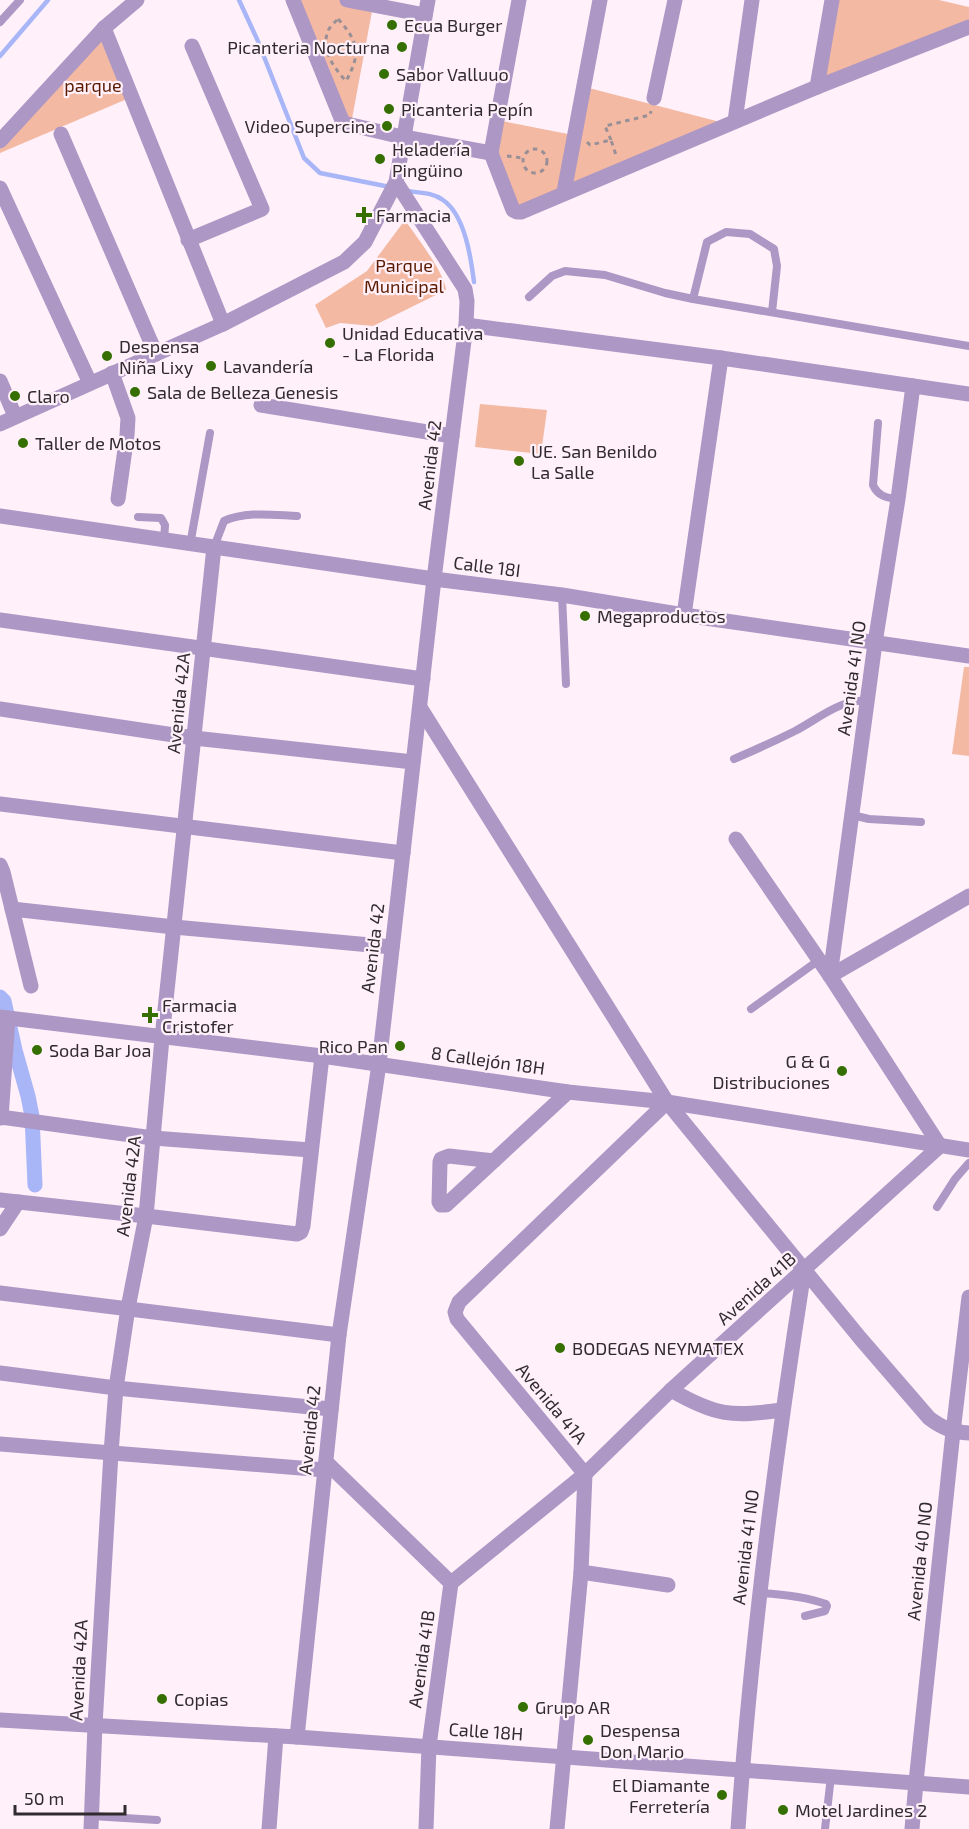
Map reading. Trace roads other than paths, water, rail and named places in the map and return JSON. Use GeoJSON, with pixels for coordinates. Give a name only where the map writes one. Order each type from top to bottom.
{"type":"FeatureCollection","features":[{"type":"Feature","properties":{"kind":"street"},"geometry":{"type":"LineString","coordinates":[[0,141],[104,28],[137,0]]}},
{"type":"Feature","properties":{"kind":"street"},"geometry":{"type":"LineString","coordinates":[[293,0],[344,123],[491,153]]}},
{"type":"Feature","properties":{"kind":"street"},"geometry":{"type":"LineString","coordinates":[[0,424],[223,324],[344,262],[365,242],[396,182],[426,7],[347,0]]}},
{"type":"Feature","properties":{"kind":"street"},"geometry":{"type":"LineString","coordinates":[[519,0],[491,153],[513,210],[517,212],[817,87],[969,27]]}},
{"type":"Feature","properties":{"kind":"street"},"geometry":{"type":"LineString","coordinates":[[564,192],[600,0]]}},
{"type":"Feature","properties":{"kind":"street"},"geometry":{"type":"LineString","coordinates":[[654,98],[675,0]]}},
{"type":"Feature","properties":{"kind":"street"},"geometry":{"type":"LineString","coordinates":[[735,121],[752,0]]}},
{"type":"Feature","properties":{"kind":"street"},"geometry":{"type":"LineString","coordinates":[[817,87],[832,0]]}},
{"type":"Feature","properties":{"kind":"street"},"geometry":{"type":"LineString","coordinates":[[104,28],[223,324]]}},
{"type":"Feature","properties":{"kind":"street"},"geometry":{"type":"LineString","coordinates":[[188,240],[262,209],[192,46]]}},
{"type":"Feature","properties":{"kind":"street"},"geometry":{"type":"LineString","coordinates":[[61,134],[156,354]]}},
{"type":"Feature","properties":{"kind":"street","name":"Avenida 42"},"geometry":{"type":"LineString","coordinates":[[297,1737],[330,1409],[379,1064],[413,762],[421,710],[434,579],[466,325],[465,289],[396,182]]}},
{"type":"Feature","properties":{"kind":"street"},"geometry":{"type":"LineString","coordinates":[[0,188],[90,383]]}},
{"type":"Feature","properties":{"kind":"street"},"geometry":{"type":"LineString","coordinates":[[466,325],[721,358],[969,394]]}},
{"type":"Feature","properties":{"kind":"street"},"geometry":{"type":"LineString","coordinates":[[684,615],[721,358]]}},
{"type":"Feature","properties":{"kind":"street"},"geometry":{"type":"LineString","coordinates":[[112,373],[128,418],[118,499]]}},
{"type":"Feature","properties":{"kind":"street"},"geometry":{"type":"LineString","coordinates":[[0,381],[15,416]]}},
{"type":"Feature","properties":{"kind":"street","name":"Avenida 41 NO"},"geometry":{"type":"LineString","coordinates":[[830,976],[875,643],[913,386]]}},
{"type":"Feature","properties":{"kind":"street"},"geometry":{"type":"LineString","coordinates":[[261,405],[452,436]]}},
{"type":"Feature","properties":{"kind":"street","name":"Calle 18I"},"geometry":{"type":"LineString","coordinates":[[0,516],[190,545],[562,595],[969,656]]}},
{"type":"Feature","properties":{"kind":"street","name":"Avenida 42A"},"geometry":{"type":"LineString","coordinates":[[91,1822],[116,1388],[128,1308],[146,1215],[162,1038],[214,548]]}},
{"type":"Feature","properties":{"kind":"street"},"geometry":{"type":"LineString","coordinates":[[0,620],[423,679]]}},
{"type":"Feature","properties":{"kind":"street"},"geometry":{"type":"LineString","coordinates":[[0,709],[194,738],[413,762]]}},
{"type":"Feature","properties":{"kind":"street"},"geometry":{"type":"LineString","coordinates":[[421,710],[667,1102],[804,1271],[929,1418],[953,1432],[969,1433]]}},
{"type":"Feature","properties":{"kind":"street"},"geometry":{"type":"LineString","coordinates":[[0,804],[403,853]]}},
{"type":"Feature","properties":{"kind":"street"},"geometry":{"type":"LineString","coordinates":[[736,839],[830,976],[940,1146]]}},
{"type":"Feature","properties":{"kind":"street"},"geometry":{"type":"LineString","coordinates":[[0,865],[31,986]]}},
{"type":"Feature","properties":{"kind":"street"},"geometry":{"type":"LineString","coordinates":[[830,976],[969,896]]}},
{"type":"Feature","properties":{"kind":"street"},"geometry":{"type":"LineString","coordinates":[[12,909],[392,947]]}},
{"type":"Feature","properties":{"kind":"street"},"geometry":{"type":"LineString","coordinates":[[4,1018],[1,1118],[153,1138],[311,1150]]}},
{"type":"Feature","properties":{"kind":"street","name":"8 Callejón 18H"},"geometry":{"type":"LineString","coordinates":[[4,1018],[322,1056],[568,1092],[667,1102],[969,1150]]}},
{"type":"Feature","properties":{"kind":"street"},"geometry":{"type":"LineString","coordinates":[[0,1200],[297,1234],[301,1232],[303,1226],[322,1056]]}},
{"type":"Feature","properties":{"kind":"street"},"geometry":{"type":"LineString","coordinates":[[495,1161],[568,1092]]}},
{"type":"Feature","properties":{"kind":"street","name":"Avenida 41A"},"geometry":{"type":"LineString","coordinates":[[585,1474],[457,1319],[455,1312],[459,1302],[667,1102]]}},
{"type":"Feature","properties":{"kind":"street","name":"Avenida 41B"},"geometry":{"type":"LineString","coordinates":[[426,1829],[429,1746],[451,1583],[585,1474],[671,1390],[940,1146]]}},
{"type":"Feature","properties":{"kind":"street"},"geometry":{"type":"LineString","coordinates":[[0,1229],[18,1202]]}},
{"type":"Feature","properties":{"kind":"street","name":"Avenida 41 NO"},"geometry":{"type":"LineString","coordinates":[[738,1829],[759,1593],[782,1410],[804,1271]]}},
{"type":"Feature","properties":{"kind":"street"},"geometry":{"type":"LineString","coordinates":[[0,1293],[339,1335]]}},
{"type":"Feature","properties":{"kind":"street","name":"Avenida 40 NO"},"geometry":{"type":"LineString","coordinates":[[912,1829],[969,1297]]}},
{"type":"Feature","properties":{"kind":"street"},"geometry":{"type":"LineString","coordinates":[[0,1373],[116,1388],[330,1409]]}},
{"type":"Feature","properties":{"kind":"street"},"geometry":{"type":"LineString","coordinates":[[671,1390],[701,1406],[721,1413],[748,1414],[782,1410]]}},
{"type":"Feature","properties":{"kind":"street"},"geometry":{"type":"LineString","coordinates":[[0,1444],[325,1466],[451,1583]]}},
{"type":"Feature","properties":{"kind":"street"},"geometry":{"type":"LineString","coordinates":[[557,1829],[581,1572],[585,1474]]}},
{"type":"Feature","properties":{"kind":"street"},"geometry":{"type":"LineString","coordinates":[[581,1572],[668,1584]]}},
{"type":"Feature","properties":{"kind":"street","name":"Calle 18H"},"geometry":{"type":"LineString","coordinates":[[0,1720],[429,1746],[969,1787]]}},
{"type":"Feature","properties":{"kind":"street"},"geometry":{"type":"LineString","coordinates":[[269,1829],[276,1736]]}},
{"type":"Feature","properties":{"kind":"lane"},"geometry":{"type":"LineString","coordinates":[[0,22],[20,0]]}},
{"type":"Feature","properties":{"kind":"lane"},"geometry":{"type":"LineString","coordinates":[[693,299],[707,242],[726,232],[750,234],[774,249],[777,266],[772,312]]}},
{"type":"Feature","properties":{"kind":"lane"},"geometry":{"type":"LineString","coordinates":[[529,297],[552,276],[565,271],[605,275],[693,299],[969,346]]}},
{"type":"Feature","properties":{"kind":"lane"},"geometry":{"type":"LineString","coordinates":[[878,423],[873,484],[880,495],[898,499]]}},
{"type":"Feature","properties":{"kind":"lane"},"geometry":{"type":"LineString","coordinates":[[190,545],[210,433]]}},
{"type":"Feature","properties":{"kind":"lane"},"geometry":{"type":"LineString","coordinates":[[214,548],[224,522],[235,516],[297,516]]}},
{"type":"Feature","properties":{"kind":"lane"},"geometry":{"type":"LineString","coordinates":[[138,517],[161,518],[165,525],[164,541]]}},
{"type":"Feature","properties":{"kind":"lane"},"geometry":{"type":"LineString","coordinates":[[562,595],[566,684]]}},
{"type":"Feature","properties":{"kind":"lane"},"geometry":{"type":"LineString","coordinates":[[735,759],[771,743],[827,711],[855,700],[867,701]]}},
{"type":"Feature","properties":{"kind":"lane"},"geometry":{"type":"LineString","coordinates":[[852,815],[869,819],[921,822]]}},
{"type":"Feature","properties":{"kind":"lane"},"geometry":{"type":"LineString","coordinates":[[751,1009],[819,960]]}},
{"type":"Feature","properties":{"kind":"lane"},"geometry":{"type":"LineString","coordinates":[[937,1207],[955,1179],[969,1163]]}},
{"type":"Feature","properties":{"kind":"lane"},"geometry":{"type":"LineString","coordinates":[[759,1593],[781,1594],[826,1604],[825,1611],[805,1616]]}},
{"type":"Feature","properties":{"kind":"lane"},"geometry":{"type":"LineString","coordinates":[[825,1829],[831,1775]]}},
{"type":"Feature","properties":{"kind":"lane"},"geometry":{"type":"LineString","coordinates":[[91,1822],[157,1820]]}},
{"type":"Feature","properties":{"kind":"waterway"},"geometry":{"type":"LineString","coordinates":[[0,56],[48,0]]}},
{"type":"Feature","properties":{"kind":"waterway"},"geometry":{"type":"LineString","coordinates":[[239,0],[257,39],[304,158],[320,173],[390,187]]}},
{"type":"Feature","properties":{"kind":"waterway"},"geometry":{"type":"LineString","coordinates":[[407,191],[434,196],[451,207],[466,238],[474,282]]}},
{"type":"Feature","properties":{"kind":"waterway"},"geometry":{"type":"LineString","coordinates":[[0,997],[4,1001],[32,1116],[35,1185]]}},
{"type":"Feature","properties":{"kind":"place","name":"Ecua Burger"},"geometry":{"type":"Point","coordinates":[392,25]}},
{"type":"Feature","properties":{"kind":"place","name":"Picanteria Nocturna"},"geometry":{"type":"Point","coordinates":[402,47]}},
{"type":"Feature","properties":{"kind":"place","name":"Sabor Valluuo"},"geometry":{"type":"Point","coordinates":[384,74]}},
{"type":"Feature","properties":{"kind":"place","name":"Picanteria Pepín"},"geometry":{"type":"Point","coordinates":[389,109]}},
{"type":"Feature","properties":{"kind":"place","name":"Video Supercine"},"geometry":{"type":"Point","coordinates":[387,126]}},
{"type":"Feature","properties":{"kind":"place","name":"Heladería Pingüino"},"geometry":{"type":"Point","coordinates":[380,159]}},
{"type":"Feature","properties":{"kind":"place","name":"Farmacia"},"geometry":{"type":"Point","coordinates":[364,215]}},
{"type":"Feature","properties":{"kind":"place","name":"Unidad Educativa - La Florida"},"geometry":{"type":"Point","coordinates":[330,343]}},
{"type":"Feature","properties":{"kind":"place","name":"Despensa Niña Lixy"},"geometry":{"type":"Point","coordinates":[107,356]}},
{"type":"Feature","properties":{"kind":"place","name":"Lavandería"},"geometry":{"type":"Point","coordinates":[211,366]}},
{"type":"Feature","properties":{"kind":"place","name":"Sala de Belleza Genesis"},"geometry":{"type":"Point","coordinates":[135,392]}},
{"type":"Feature","properties":{"kind":"place","name":"Claro"},"geometry":{"type":"Point","coordinates":[15,396]}},
{"type":"Feature","properties":{"kind":"place","name":"Taller de Motos"},"geometry":{"type":"Point","coordinates":[23,443]}},
{"type":"Feature","properties":{"kind":"place","name":"UE. San Benildo La Salle"},"geometry":{"type":"Point","coordinates":[519,461]}},
{"type":"Feature","properties":{"kind":"place","name":"Megaproductos"},"geometry":{"type":"Point","coordinates":[585,616]}},
{"type":"Feature","properties":{"kind":"place","name":"Farmacia Cristofer"},"geometry":{"type":"Point","coordinates":[150,1015]}},
{"type":"Feature","properties":{"kind":"place","name":"Rico Pan"},"geometry":{"type":"Point","coordinates":[400,1046]}},
{"type":"Feature","properties":{"kind":"place","name":"Soda Bar Joa"},"geometry":{"type":"Point","coordinates":[37,1050]}},
{"type":"Feature","properties":{"kind":"place","name":"G & G Distribuciones"},"geometry":{"type":"Point","coordinates":[842,1071]}},
{"type":"Feature","properties":{"kind":"place","name":"BODEGAS NEYMATEX"},"geometry":{"type":"Point","coordinates":[560,1348]}},
{"type":"Feature","properties":{"kind":"place","name":"Copias"},"geometry":{"type":"Point","coordinates":[162,1699]}},
{"type":"Feature","properties":{"kind":"place","name":"Grupo AR"},"geometry":{"type":"Point","coordinates":[523,1707]}},
{"type":"Feature","properties":{"kind":"place","name":"Despensa Don Mario"},"geometry":{"type":"Point","coordinates":[588,1740]}},
{"type":"Feature","properties":{"kind":"place","name":"El Diamante Ferretería"},"geometry":{"type":"Point","coordinates":[722,1795]}},
{"type":"Feature","properties":{"kind":"place","name":"Motel Jardines 2"},"geometry":{"type":"Point","coordinates":[783,1810]}},
{"type":"Feature","properties":{"kind":"park label","name":"parque"},"geometry":{"type":"Point","coordinates":[93,85]}},
{"type":"Feature","properties":{"kind":"park label","name":"Parque Municipal"},"geometry":{"type":"Point","coordinates":[404,275]}}]}
